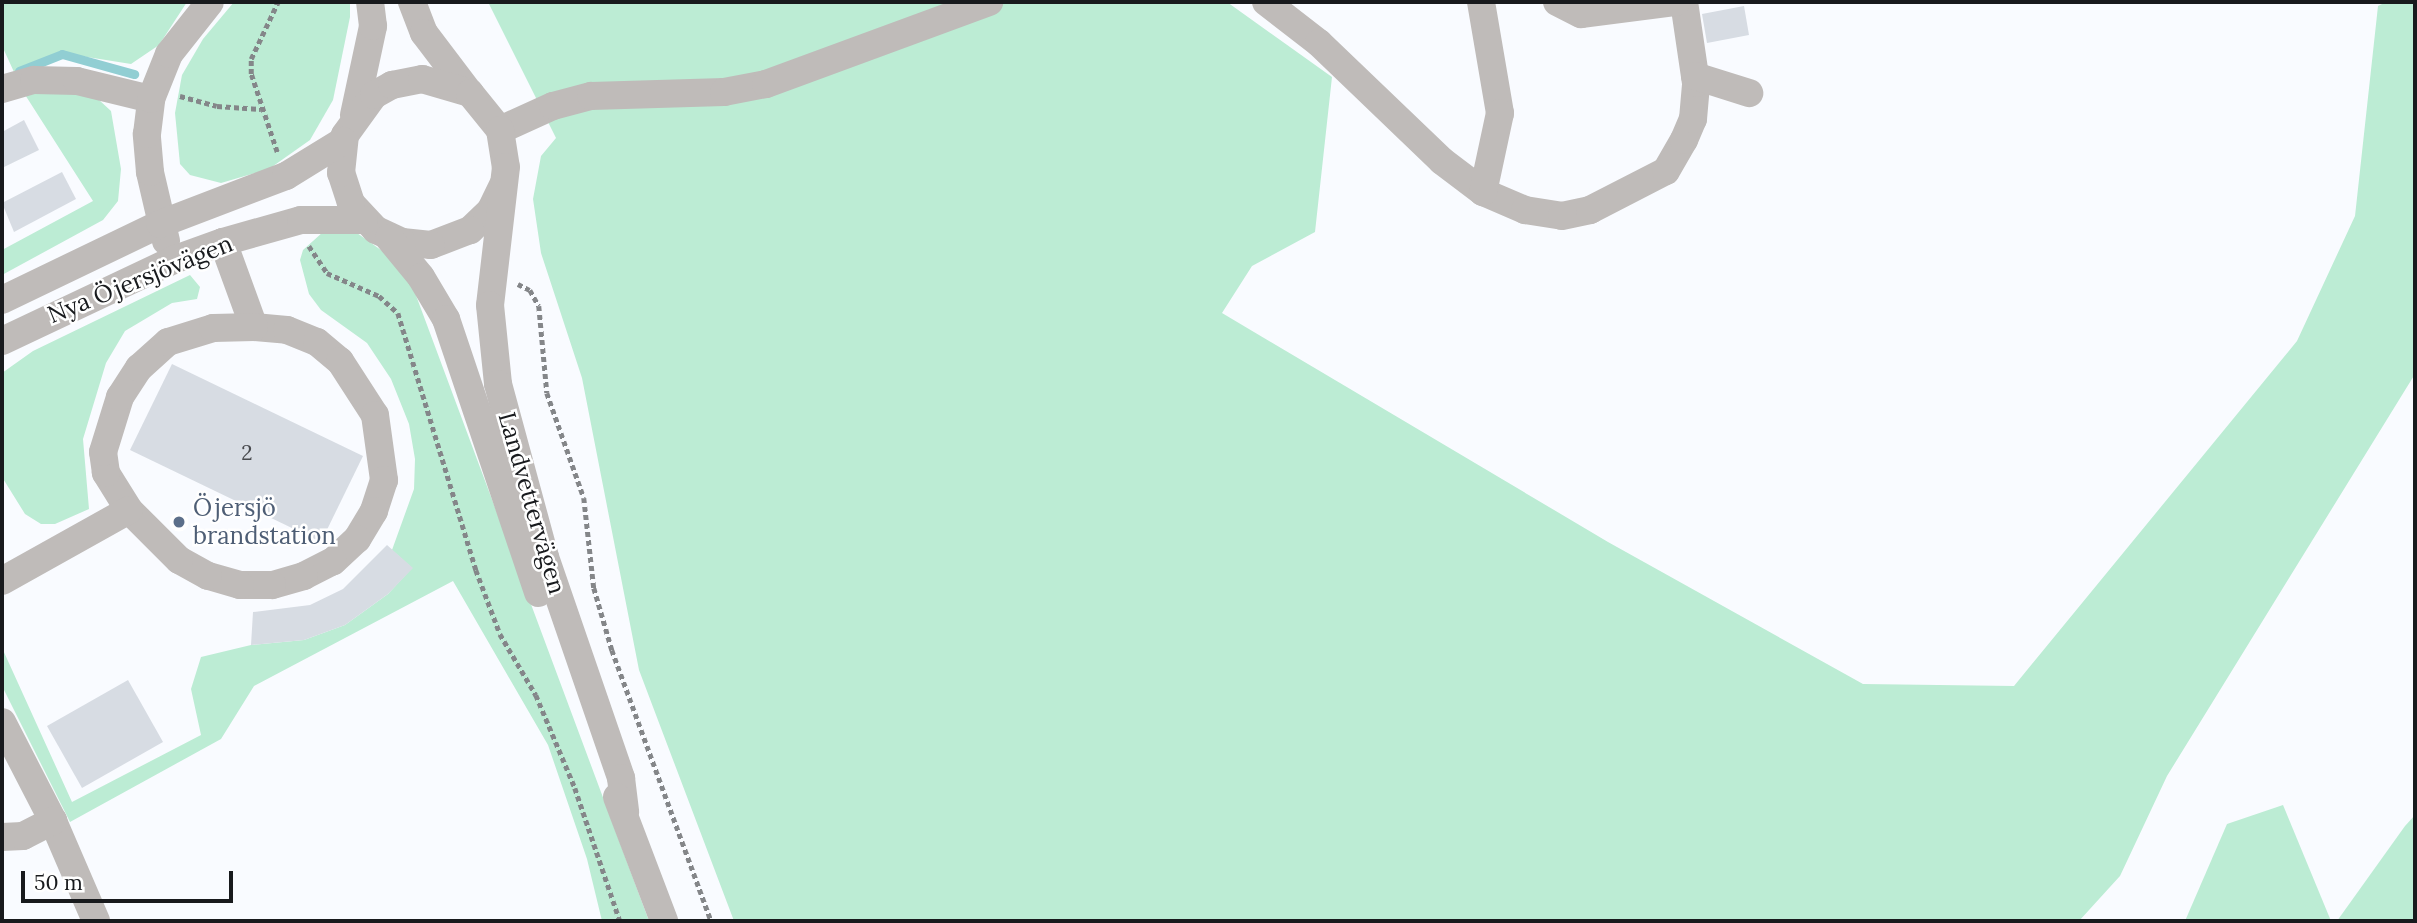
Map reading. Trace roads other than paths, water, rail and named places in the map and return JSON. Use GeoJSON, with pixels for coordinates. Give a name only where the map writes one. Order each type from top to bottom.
{"type":"FeatureCollection","features":[{"type":"Feature","properties":{"kind":"street"},"geometry":{"type":"LineString","coordinates":[[173,260],[160,224],[147,134],[153,94],[169,54],[210,2]]}},
{"type":"Feature","properties":{"kind":"street","name":"Landvettervägen"},"geometry":{"type":"LineString","coordinates":[[370,2],[373,26],[348,129],[343,183],[364,220],[389,237],[433,295],[457,348],[516,535],[608,782],[625,812],[664,921]]}},
{"type":"Feature","properties":{"kind":"street"},"geometry":{"type":"LineString","coordinates":[[412,2],[424,33],[500,130],[553,106],[592,96],[712,93],[766,84],[989,2]]}},
{"type":"Feature","properties":{"kind":"street"},"geometry":{"type":"LineString","coordinates":[[1266,2],[1320,43],[1442,162],[1483,192],[1525,210],[1562,216],[1590,210],[1669,175],[1693,119],[1695,76],[1684,2]]}},
{"type":"Feature","properties":{"kind":"street"},"geometry":{"type":"LineString","coordinates":[[1481,2],[1500,113],[1483,192]]}},
{"type":"Feature","properties":{"kind":"street"},"geometry":{"type":"LineString","coordinates":[[1557,2],[1581,14],[1676,2]]}},
{"type":"Feature","properties":{"kind":"street"},"geometry":{"type":"LineString","coordinates":[[1695,76],[1749,93]]}},
{"type":"Feature","properties":{"kind":"street"},"geometry":{"type":"LineString","coordinates":[[2,89],[34,80],[77,81],[153,94]]}},
{"type":"Feature","properties":{"kind":"street"},"geometry":{"type":"LineString","coordinates":[[348,129],[374,95],[402,82],[432,80],[470,93]]}},
{"type":"Feature","properties":{"kind":"street","name":"Nya Öjersjövägen"},"geometry":{"type":"LineString","coordinates":[[2,300],[160,224],[286,176],[348,129]]}},
{"type":"Feature","properties":{"kind":"street","name":"Landvettervägen"},"geometry":{"type":"LineString","coordinates":[[500,130],[506,157],[492,282],[492,342],[515,454],[545,557],[621,778],[625,812]]}},
{"type":"Feature","properties":{"kind":"street","name":"Landvettervägen"},"geometry":{"type":"LineString","coordinates":[[389,237],[431,245],[458,237],[491,210],[503,185]]}},
{"type":"Feature","properties":{"kind":"street","name":"Nya Öjersjövägen"},"geometry":{"type":"LineString","coordinates":[[2,341],[173,260],[223,242],[301,220],[364,220]]}},
{"type":"Feature","properties":{"kind":"street"},"geometry":{"type":"LineString","coordinates":[[223,242],[254,327]]}},
{"type":"Feature","properties":{"kind":"street"},"geometry":{"type":"LineString","coordinates":[[254,327],[287,330],[317,342],[340,361],[374,415],[384,480],[374,511],[357,539],[333,561],[304,576],[272,584],[240,584],[208,576],[179,560],[129,510],[106,473],[103,452],[120,397],[139,369],[168,342],[213,328],[254,327]]}},
{"type":"Feature","properties":{"kind":"street"},"geometry":{"type":"LineString","coordinates":[[2,581],[129,510]]}},
{"type":"Feature","properties":{"kind":"street"},"geometry":{"type":"LineString","coordinates":[[2,722],[53,821],[96,921]]}},
{"type":"Feature","properties":{"kind":"street"},"geometry":{"type":"LineString","coordinates":[[3,844],[53,821]]}},
{"type":"Feature","properties":{"kind":"waterway"},"geometry":{"type":"LineString","coordinates":[[19,71],[62,54],[134,74]]}},
{"type":"Feature","properties":{"kind":"place","name":"Öjersjö brandstation"},"geometry":{"type":"Point","coordinates":[179,522]}}]}
